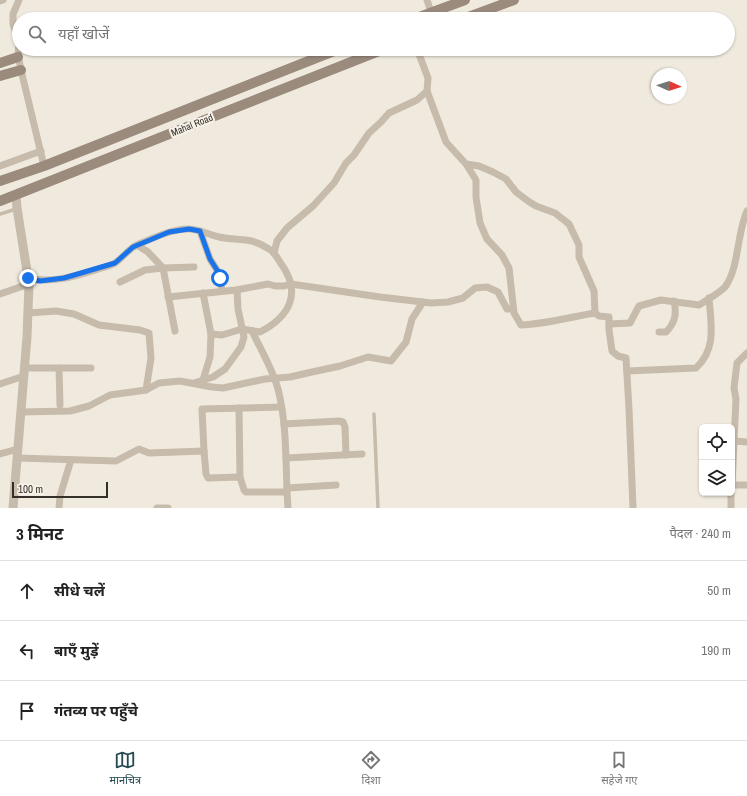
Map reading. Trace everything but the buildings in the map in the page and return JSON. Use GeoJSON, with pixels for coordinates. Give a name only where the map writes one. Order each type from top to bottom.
{"type":"FeatureCollection","features":[{"type":"Feature","properties":{"kind":"main road"},"geometry":{"type":"LineString","coordinates":[[432,12],[465,0]]}},
{"type":"Feature","properties":{"kind":"main road"},"geometry":{"type":"LineString","coordinates":[[482,12],[514,0]]}},
{"type":"Feature","properties":{"kind":"main road","name":"Mahal Road"},"geometry":{"type":"LineString","coordinates":[[0,182],[321,56]]}},
{"type":"Feature","properties":{"kind":"main road","name":"Mahal Road"},"geometry":{"type":"LineString","coordinates":[[0,201],[16,196],[366,56]]}},
{"type":"Feature","properties":{"kind":"main road"},"geometry":{"type":"LineString","coordinates":[[0,63],[18,57]]}},
{"type":"Feature","properties":{"kind":"main road"},"geometry":{"type":"LineString","coordinates":[[0,76],[21,70]]}},
{"type":"Feature","properties":{"kind":"street"},"geometry":{"type":"LineString","coordinates":[[14,12],[19,0]]}},
{"type":"Feature","properties":{"kind":"street"},"geometry":{"type":"LineString","coordinates":[[427,0],[432,12]]}},
{"type":"Feature","properties":{"kind":"street"},"geometry":{"type":"LineString","coordinates":[[420,56],[428,78],[427,91],[446,142],[466,164],[476,180],[476,197],[480,223],[487,239],[502,255],[509,268],[513,309],[521,325],[540,324],[595,313],[599,316],[609,317],[612,351],[618,356],[626,358],[633,508]]}},
{"type":"Feature","properties":{"kind":"street"},"geometry":{"type":"LineString","coordinates":[[18,57],[44,166]]}},
{"type":"Feature","properties":{"kind":"street"},"geometry":{"type":"LineString","coordinates":[[274,253],[277,240],[287,228],[314,206],[327,192],[346,162],[354,155],[370,132],[389,113],[417,100],[427,91]]}},
{"type":"Feature","properties":{"kind":"street"},"geometry":{"type":"LineString","coordinates":[[0,166],[41,151]]}},
{"type":"Feature","properties":{"kind":"street"},"geometry":{"type":"LineString","coordinates":[[466,164],[479,166],[506,179],[516,192],[528,201],[536,206],[555,213],[569,224],[579,245],[579,257],[594,291],[595,313]]}},
{"type":"Feature","properties":{"kind":"street"},"geometry":{"type":"LineString","coordinates":[[13,508],[24,372],[29,281],[16,196]]}},
{"type":"Feature","properties":{"kind":"street"},"geometry":{"type":"LineString","coordinates":[[609,324],[630,323],[639,306],[661,300],[699,305],[726,286],[732,271],[747,211]]}},
{"type":"Feature","properties":{"kind":"street"},"geometry":{"type":"LineString","coordinates":[[0,294],[29,281],[64,278],[115,263],[133,247],[169,232],[189,229],[218,237],[247,240],[270,250],[274,253],[287,272],[293,293],[288,310],[279,320],[260,332],[242,329],[222,335],[211,334]]}},
{"type":"Feature","properties":{"kind":"street"},"geometry":{"type":"LineString","coordinates":[[200,231],[210,259],[220,278],[222,291]]}},
{"type":"Feature","properties":{"kind":"street"},"geometry":{"type":"LineString","coordinates":[[137,245],[148,252],[163,268],[175,331]]}},
{"type":"Feature","properties":{"kind":"street"},"geometry":{"type":"LineString","coordinates":[[120,282],[145,270],[194,267]]}},
{"type":"Feature","properties":{"kind":"street"},"geometry":{"type":"LineString","coordinates":[[168,297],[237,290],[268,284],[284,286],[290,284],[423,302],[448,302],[462,298],[475,288],[487,287],[498,292],[507,309],[513,309]]}},
{"type":"Feature","properties":{"kind":"street"},"geometry":{"type":"LineString","coordinates":[[193,383],[213,377],[225,369],[241,347],[244,337],[238,309],[237,290]]}},
{"type":"Feature","properties":{"kind":"street"},"geometry":{"type":"LineString","coordinates":[[203,293],[211,334],[210,357],[203,380]]}},
{"type":"Feature","properties":{"kind":"street"},"geometry":{"type":"LineString","coordinates":[[627,371],[696,368],[702,363],[711,344],[709,298]]}},
{"type":"Feature","properties":{"kind":"street"},"geometry":{"type":"LineString","coordinates":[[659,332],[666,332],[671,327],[676,317],[674,301]]}},
{"type":"Feature","properties":{"kind":"street"},"geometry":{"type":"LineString","coordinates":[[21,412],[70,411],[88,406],[110,395],[146,390],[159,383],[180,381],[223,388],[274,378],[290,377],[340,366],[368,357],[392,361],[406,342],[412,319],[423,302]]}},
{"type":"Feature","properties":{"kind":"street"},"geometry":{"type":"LineString","coordinates":[[28,313],[51,311],[74,314],[99,324],[140,330],[149,334],[151,358],[146,390]]}},
{"type":"Feature","properties":{"kind":"street"},"geometry":{"type":"LineString","coordinates":[[252,331],[267,358],[281,406],[284,424],[288,508]]}},
{"type":"Feature","properties":{"kind":"street"},"geometry":{"type":"LineString","coordinates":[[747,353],[737,363],[734,388],[736,399],[735,441],[747,442]]}},
{"type":"Feature","properties":{"kind":"street"},"geometry":{"type":"LineString","coordinates":[[59,368],[60,404]]}},
{"type":"Feature","properties":{"kind":"street"},"geometry":{"type":"LineString","coordinates":[[0,384],[24,372],[59,368],[91,368]]}},
{"type":"Feature","properties":{"kind":"street"},"geometry":{"type":"LineString","coordinates":[[240,478],[208,478],[206,474],[202,410],[281,406]]}},
{"type":"Feature","properties":{"kind":"street"},"geometry":{"type":"LineString","coordinates":[[239,408],[240,478],[246,492],[336,485]]}},
{"type":"Feature","properties":{"kind":"street"},"geometry":{"type":"LineString","coordinates":[[284,424],[343,422],[345,427],[346,455]]}},
{"type":"Feature","properties":{"kind":"street"},"geometry":{"type":"LineString","coordinates":[[0,454],[17,453],[71,460],[116,461],[139,449],[149,453],[204,451]]}},
{"type":"Feature","properties":{"kind":"street"},"geometry":{"type":"LineString","coordinates":[[286,458],[362,454]]}},
{"type":"Feature","properties":{"kind":"street"},"geometry":{"type":"LineString","coordinates":[[59,508],[60,496],[71,460]]}},
{"type":"Feature","properties":{"kind":"street"},"geometry":{"type":"LineString","coordinates":[[735,485],[747,485]]}},
{"type":"Feature","properties":{"kind":"street"},"geometry":{"type":"LineString","coordinates":[[730,508],[732,496]]}},
{"type":"Feature","properties":{"kind":"street"},"geometry":{"type":"LineString","coordinates":[[157,508],[168,508]]}},
{"type":"Feature","properties":{"kind":"lane"},"geometry":{"type":"LineString","coordinates":[[0,214],[17,208]]}},
{"type":"Feature","properties":{"kind":"lane"},"geometry":{"type":"LineString","coordinates":[[374,414],[378,508]]}},
{"type":"Feature","properties":{"kind":"route"},"geometry":{"type":"LineString","coordinates":[[28,278],[40,281],[64,278],[92,271],[115,263],[133,247],[156,237],[169,232],[189,229],[200,231],[210,259],[220,278]]}}]}
